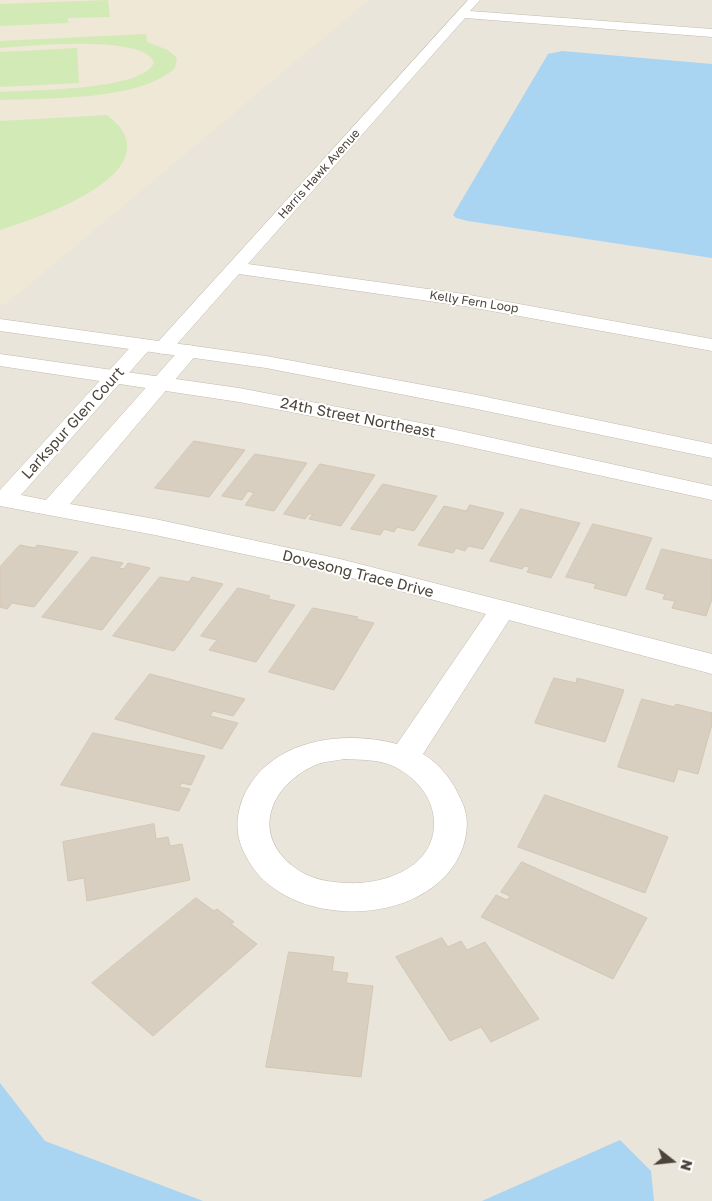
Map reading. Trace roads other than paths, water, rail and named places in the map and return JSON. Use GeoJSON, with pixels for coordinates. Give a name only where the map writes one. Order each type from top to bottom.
{"type":"FeatureCollection","features":[{"type":"Feature","properties":{"kind":"street","name":"Harris Hawk Avenue"},"geometry":{"type":"LineString","coordinates":[[153,346],[235,268],[474,0]]}},
{"type":"Feature","properties":{"kind":"street"},"geometry":{"type":"LineString","coordinates":[[462,14],[712,33]]}},
{"type":"Feature","properties":{"kind":"street","name":"Kelly Fern Loop"},"geometry":{"type":"LineString","coordinates":[[235,268],[464,300],[712,345]]}},
{"type":"Feature","properties":{"kind":"street"},"geometry":{"type":"LineString","coordinates":[[0,325],[266,362],[462,399],[712,451]]}},
{"type":"Feature","properties":{"kind":"street","name":"Larkspur Glen Court"},"geometry":{"type":"LineString","coordinates":[[2,500],[115,376],[153,346]]}},
{"type":"Feature","properties":{"kind":"street"},"geometry":{"type":"LineString","coordinates":[[52,508],[188,351]]}},
{"type":"Feature","properties":{"kind":"street","name":"24th Street Northeast"},"geometry":{"type":"LineString","coordinates":[[0,360],[239,395],[447,435],[712,493]]}},
{"type":"Feature","properties":{"kind":"street","name":"Dovesong Trace Drive"},"geometry":{"type":"LineString","coordinates":[[2,500],[155,527],[340,567],[712,664]]}},
{"type":"Feature","properties":{"kind":"street"},"geometry":{"type":"LineString","coordinates":[[404,758],[502,610]]}},
{"type":"Feature","properties":{"kind":"street"},"geometry":{"type":"LineString","coordinates":[[344,748],[376,750],[404,758],[428,774],[445,794],[452,818],[448,843],[434,866],[408,885],[377,896],[342,898],[308,891],[280,876],[261,855],[252,831],[254,806],[267,784],[288,766],[314,753],[344,748]]}},
{"type":"Feature","properties":{"kind":"water"},"geometry":{"type":"Polygon","coordinates":[[[562,51],[712,64],[712,258],[468,221],[456,218],[453,215],[548,54],[562,51]]]}},
{"type":"Feature","properties":{"kind":"water"},"geometry":{"type":"Polygon","coordinates":[[[0,1083],[45,1141],[203,1201],[0,1201],[0,1083]]]}},
{"type":"Feature","properties":{"kind":"water"},"geometry":{"type":"Polygon","coordinates":[[[620,1140],[651,1171],[654,1201],[482,1201],[620,1140]]]}}]}
